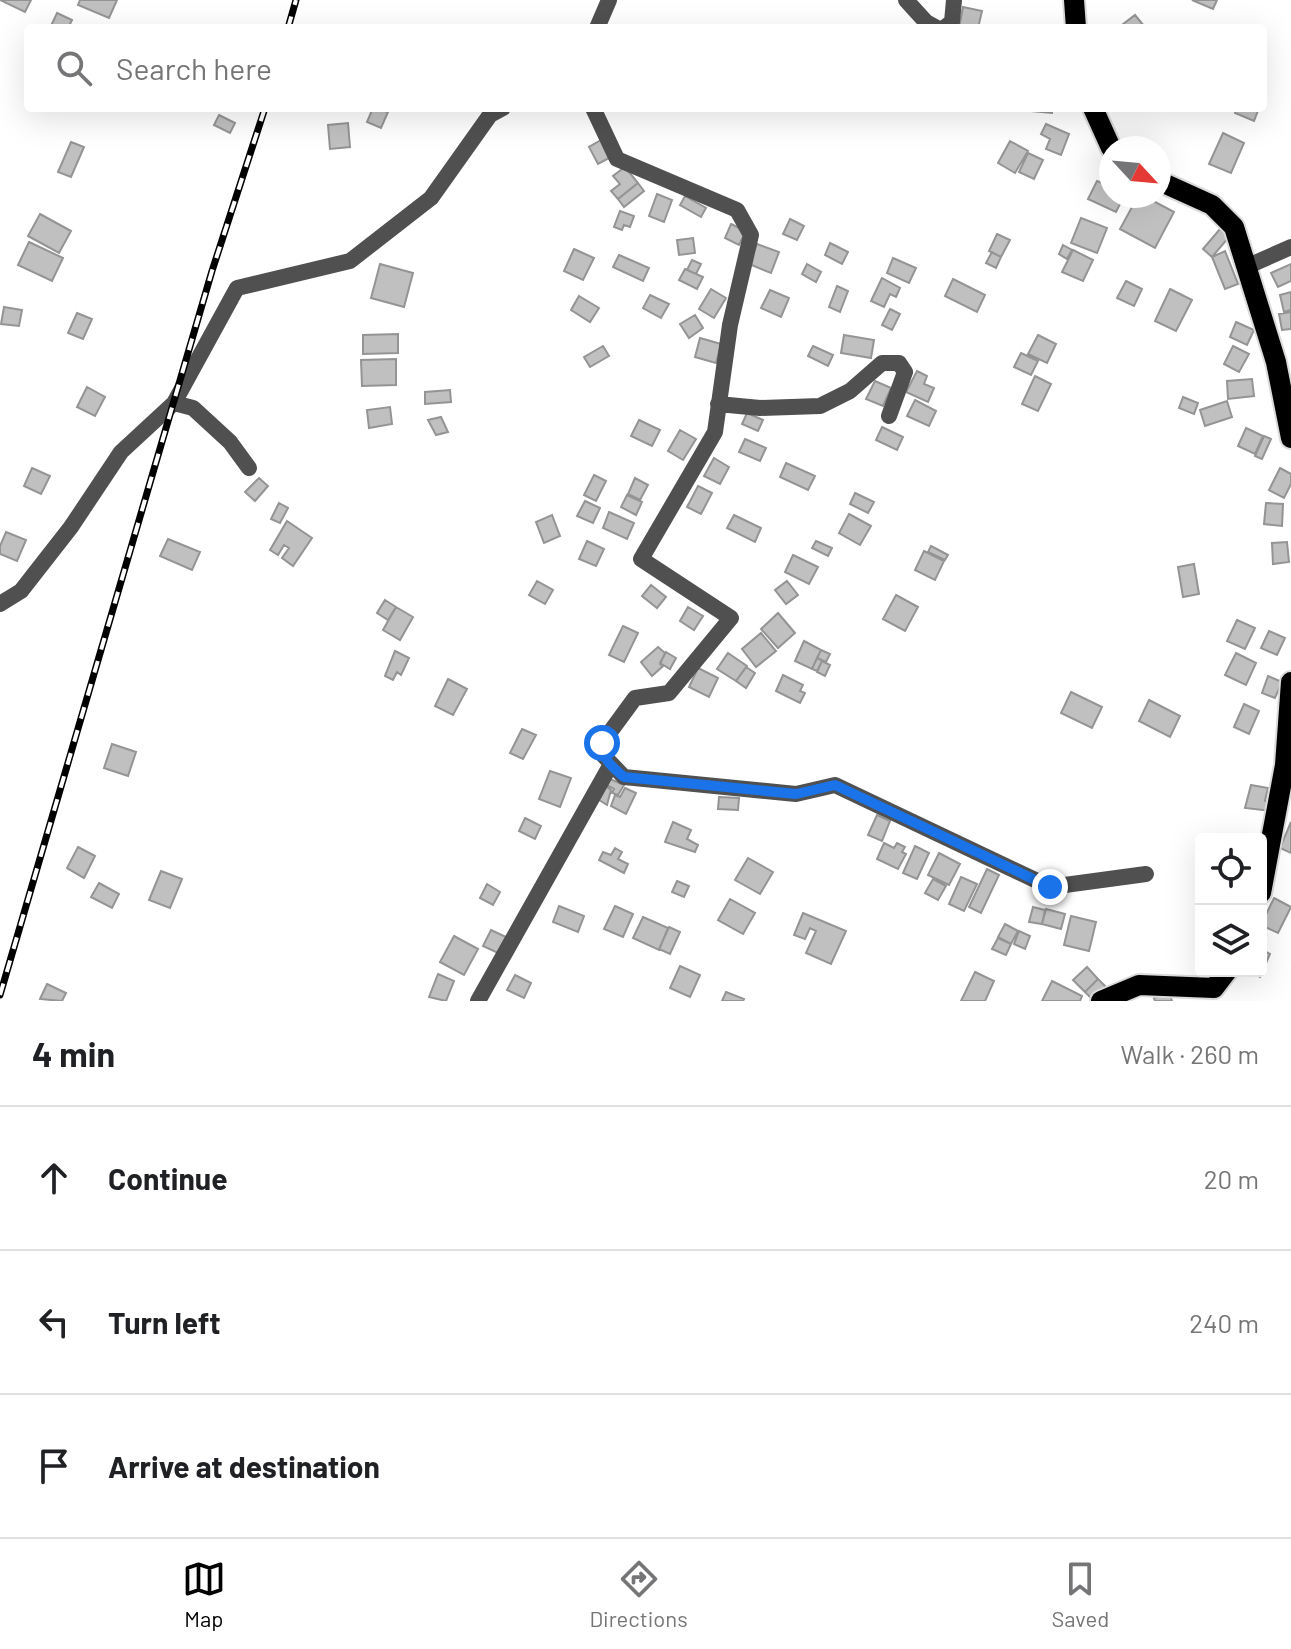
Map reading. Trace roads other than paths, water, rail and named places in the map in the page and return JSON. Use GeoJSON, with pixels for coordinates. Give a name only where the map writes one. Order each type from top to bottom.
{"type":"FeatureCollection","features":[{"type":"Feature","properties":{"kind":"main road"},"geometry":{"type":"LineString","coordinates":[[1074,0],[1076,24]]}},
{"type":"Feature","properties":{"kind":"main road"},"geometry":{"type":"LineString","coordinates":[[1095,112],[1106,136]]}},
{"type":"Feature","properties":{"kind":"main road"},"geometry":{"type":"LineString","coordinates":[[1171,186],[1212,205],[1234,227],[1284,365],[1291,438]]}},
{"type":"Feature","properties":{"kind":"main road"},"geometry":{"type":"LineString","coordinates":[[1267,861],[1285,765],[1291,682]]}},
{"type":"Feature","properties":{"kind":"main road"},"geometry":{"type":"LineString","coordinates":[[1101,1001],[1139,985],[1214,988],[1222,977]]}},
{"type":"Feature","properties":{"kind":"street"},"geometry":{"type":"LineString","coordinates":[[906,0],[930,24]]}},
{"type":"Feature","properties":{"kind":"street"},"geometry":{"type":"LineString","coordinates":[[949,24],[954,0]]}},
{"type":"Feature","properties":{"kind":"street"},"geometry":{"type":"LineString","coordinates":[[0,604],[21,591],[71,527],[121,452],[174,403],[237,288],[350,261],[431,198],[490,115],[496,112]]}},
{"type":"Feature","properties":{"kind":"street"},"geometry":{"type":"LineString","coordinates":[[595,112],[617,159],[737,210],[751,235],[730,325],[715,432],[641,559],[731,618],[669,693],[635,698],[602,743],[603,755],[610,766],[624,777],[796,794],[835,785],[1050,887],[1146,874]]}},
{"type":"Feature","properties":{"kind":"street"},"geometry":{"type":"LineString","coordinates":[[1246,267],[1291,247]]}},
{"type":"Feature","properties":{"kind":"street"},"geometry":{"type":"LineString","coordinates":[[718,404],[760,408],[820,406],[850,391],[882,363],[899,363],[905,372],[889,416]]}},
{"type":"Feature","properties":{"kind":"street"},"geometry":{"type":"LineString","coordinates":[[174,403],[193,408],[230,442],[249,468]]}},
{"type":"Feature","properties":{"kind":"street"},"geometry":{"type":"LineString","coordinates":[[478,1001],[610,766]]}},
{"type":"Feature","properties":{"kind":"railway"},"geometry":{"type":"LineString","coordinates":[[289,24],[296,0]]}},
{"type":"Feature","properties":{"kind":"railway"},"geometry":{"type":"LineString","coordinates":[[0,995],[212,271],[264,112]]}}]}
